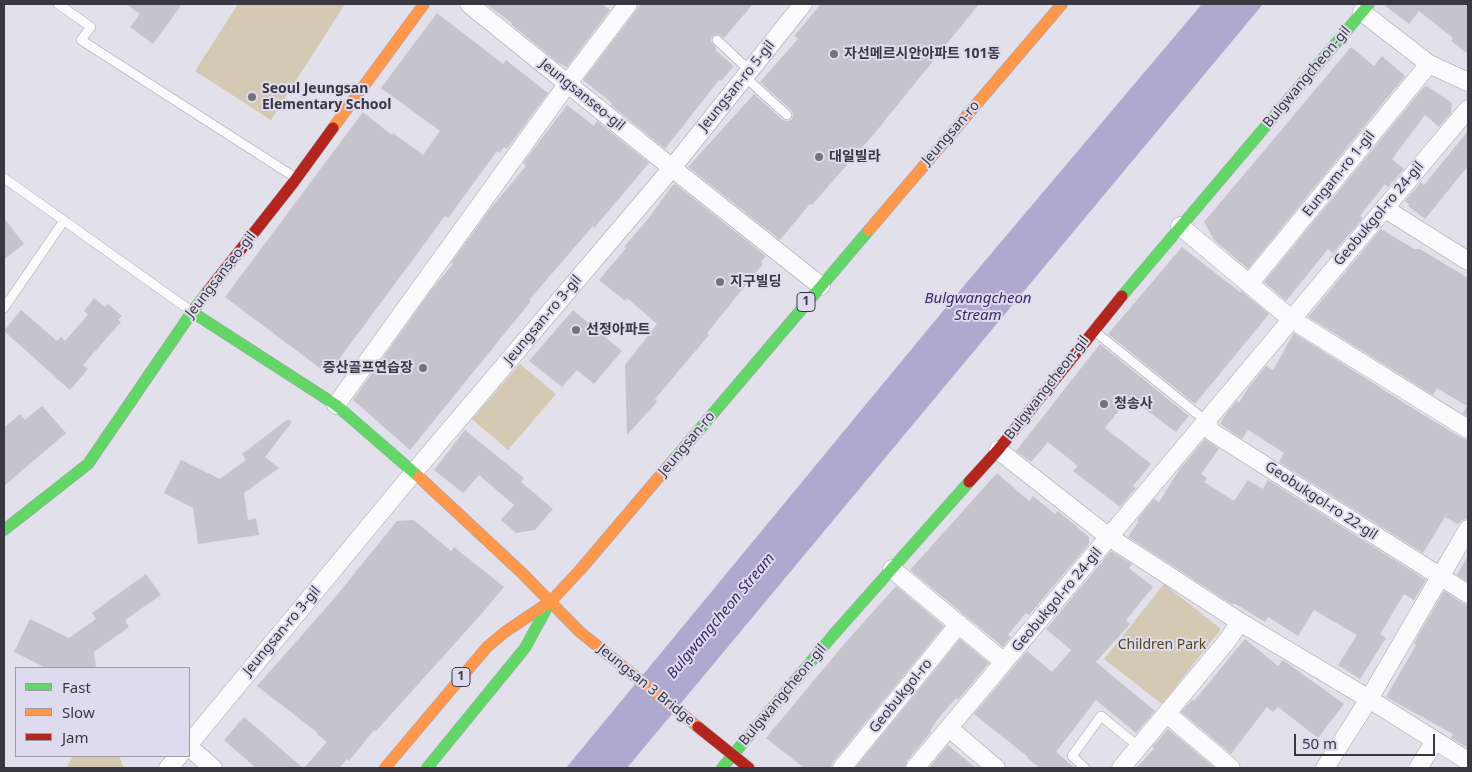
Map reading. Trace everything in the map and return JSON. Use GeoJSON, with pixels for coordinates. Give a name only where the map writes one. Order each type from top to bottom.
{"type":"FeatureCollection","features":[{"type":"Feature","properties":{"kind":"street","name":"Jeungsanseo-gil"},"geometry":{"type":"LineString","coordinates":[[4,530],[88,464],[192,312],[296,178],[424,4]]}},
{"type":"Feature","properties":{"kind":"street","name":"Jeungsanseo-gil"},"geometry":{"type":"LineString","coordinates":[[469,4],[672,168]]}},
{"type":"Feature","properties":{"kind":"street"},"geometry":{"type":"LineString","coordinates":[[336,405],[628,4]]}},
{"type":"Feature","properties":{"kind":"street","name":"Jeungsan-ro 5-gil"},"geometry":{"type":"LineString","coordinates":[[672,168],[803,4]]}},
{"type":"Feature","properties":{"kind":"street","name":"Jeungsan-ro"},"geometry":{"type":"LineString","coordinates":[[385,768],[487,647],[505,632],[551,601],[581,569],[1061,4]]}},
{"type":"Feature","properties":{"kind":"street"},"geometry":{"type":"LineString","coordinates":[[1366,8],[1429,64],[1468,82]]}},
{"type":"Feature","properties":{"kind":"street","name":"Bulgwangcheon-gil"},"geometry":{"type":"LineString","coordinates":[[722,768],[834,634],[998,450],[1093,330],[1366,8]]}},
{"type":"Feature","properties":{"kind":"street","name":"Eungam-ro 1-gil"},"geometry":{"type":"LineString","coordinates":[[1249,284],[1429,64]]}},
{"type":"Feature","properties":{"kind":"street","name":"Geobukgol-ro 24-gil"},"geometry":{"type":"LineString","coordinates":[[915,768],[1468,109]]}},
{"type":"Feature","properties":{"kind":"street"},"geometry":{"type":"LineString","coordinates":[[672,168],[820,286]]}},
{"type":"Feature","properties":{"kind":"street","name":"Jeungsan-ro 3-gil"},"geometry":{"type":"LineString","coordinates":[[190,745],[414,472],[672,168]]}},
{"type":"Feature","properties":{"kind":"street"},"geometry":{"type":"LineString","coordinates":[[1384,208],[1468,262]]}},
{"type":"Feature","properties":{"kind":"street"},"geometry":{"type":"LineString","coordinates":[[1180,226],[1291,319],[1468,429]]}},
{"type":"Feature","properties":{"kind":"street"},"geometry":{"type":"LineString","coordinates":[[192,312],[336,405],[414,472],[551,601]]}},
{"type":"Feature","properties":{"kind":"street","name":"Geobukgol-ro 22-gil"},"geometry":{"type":"LineString","coordinates":[[1206,421],[1212,432],[1468,594]]}},
{"type":"Feature","properties":{"kind":"street","name":"Geobukgol-ro 24-gil"},"geometry":{"type":"LineString","coordinates":[[998,450],[1109,538]]}},
{"type":"Feature","properties":{"kind":"street"},"geometry":{"type":"LineString","coordinates":[[1325,768],[1369,698],[1468,529]]}},
{"type":"Feature","properties":{"kind":"street"},"geometry":{"type":"LineString","coordinates":[[1109,538],[1240,622],[1369,698],[1468,761]]}},
{"type":"Feature","properties":{"kind":"street","name":"Geobukgol-ro 24-gil"},"geometry":{"type":"LineString","coordinates":[[892,569],[1004,662]]}},
{"type":"Feature","properties":{"kind":"street","name":"Jeungsan-ro"},"geometry":{"type":"LineString","coordinates":[[426,768],[524,648],[551,601]]}},
{"type":"Feature","properties":{"kind":"street","name":"Jeungsan 3 Bridge"},"geometry":{"type":"LineString","coordinates":[[551,601],[580,632],[734,755]]}},
{"type":"Feature","properties":{"kind":"street"},"geometry":{"type":"LineString","coordinates":[[1121,768],[1227,641],[1240,622]]}},
{"type":"Feature","properties":{"kind":"street","name":"Geobukgol-ro"},"geometry":{"type":"LineString","coordinates":[[842,768],[959,624]]}},
{"type":"Feature","properties":{"kind":"street"},"geometry":{"type":"LineString","coordinates":[[1166,714],[1231,768]]}},
{"type":"Feature","properties":{"kind":"street"},"geometry":{"type":"LineString","coordinates":[[949,728],[996,768]]}},
{"type":"Feature","properties":{"kind":"street"},"geometry":{"type":"LineString","coordinates":[[1418,768],[1436,741]]}},
{"type":"Feature","properties":{"kind":"street"},"geometry":{"type":"LineString","coordinates":[[190,747],[213,768]]}},
{"type":"Feature","properties":{"kind":"street"},"geometry":{"type":"LineString","coordinates":[[734,755],[749,768]]}},
{"type":"Feature","properties":{"kind":"street"},"geometry":{"type":"LineString","coordinates":[[168,768],[178,757]]}},
{"type":"Feature","properties":{"kind":"lane"},"geometry":{"type":"LineString","coordinates":[[58,4],[91,27],[81,40],[296,178]]}},
{"type":"Feature","properties":{"kind":"lane"},"geometry":{"type":"LineString","coordinates":[[717,40],[787,115]]}},
{"type":"Feature","properties":{"kind":"lane"},"geometry":{"type":"LineString","coordinates":[[4,178],[63,222],[192,312]]}},
{"type":"Feature","properties":{"kind":"lane"},"geometry":{"type":"LineString","coordinates":[[4,308],[63,222]]}},
{"type":"Feature","properties":{"kind":"lane"},"geometry":{"type":"LineString","coordinates":[[1093,330],[1206,421]]}},
{"type":"Feature","properties":{"kind":"lane"},"geometry":{"type":"LineString","coordinates":[[1085,768],[1072,756],[1101,716],[1138,747]]}},
{"type":"Feature","properties":{"kind":"green space"},"geometry":{"type":"Polygon","coordinates":[[[238,4],[345,4],[271,120],[195,71],[238,4]]]}},
{"type":"Feature","properties":{"kind":"green space"},"geometry":{"type":"Polygon","coordinates":[[[520,364],[556,394],[508,450],[472,419],[520,364]]]}},
{"type":"Feature","properties":{"kind":"green space","name":"Children Park"},"geometry":{"type":"Polygon","coordinates":[[[1164,584],[1221,629],[1162,704],[1104,659],[1164,584]]]}},
{"type":"Feature","properties":{"kind":"green space"},"geometry":{"type":"Polygon","coordinates":[[[72,757],[119,757],[124,768],[66,768],[72,757]]]}},
{"type":"Feature","properties":{"kind":"water","name":"Bulgwangcheon Stream"},"geometry":{"type":"Polygon","coordinates":[[[1202,4],[1263,4],[627,768],[566,768],[957,294],[1202,4]]]}},
{"type":"Feature","properties":{"kind":"building"},"geometry":{"type":"Polygon","coordinates":[[[126,4],[182,4],[153,44],[130,27],[140,14],[126,4]]]}},
{"type":"Feature","properties":{"kind":"building"},"geometry":{"type":"Polygon","coordinates":[[[486,4],[602,4],[610,10],[567,67],[557,62],[512,23],[486,4]]]}},
{"type":"Feature","properties":{"kind":"building"},"geometry":{"type":"Polygon","coordinates":[[[641,4],[753,4],[724,38],[718,34],[712,36],[711,41],[716,48],[715,50],[734,66],[721,81],[719,80],[665,149],[583,80],[641,4]]]}},
{"type":"Feature","properties":{"kind":"building"},"geometry":{"type":"Polygon","coordinates":[[[821,4],[979,4],[874,134],[780,240],[688,167],[754,94],[783,120],[788,121],[792,119],[793,114],[791,110],[760,82],[798,39],[794,36],[821,4]]]}},
{"type":"Feature","properties":{"kind":"building"},"geometry":{"type":"Polygon","coordinates":[[[1383,4],[1468,4],[1468,54],[1451,41],[1453,38],[1419,11],[1409,24],[1383,4]]]}},
{"type":"Feature","properties":{"kind":"building"},"geometry":{"type":"Polygon","coordinates":[[[437,13],[503,64],[506,60],[548,93],[507,149],[504,147],[500,153],[497,151],[448,218],[445,216],[328,374],[225,297],[363,112],[392,135],[393,133],[423,155],[440,131],[381,88],[437,13]]]}},
{"type":"Feature","properties":{"kind":"building"},"geometry":{"type":"Polygon","coordinates":[[[1351,47],[1374,66],[1382,56],[1405,76],[1248,269],[1214,240],[1204,222],[1351,47]]]}},
{"type":"Feature","properties":{"kind":"building"},"geometry":{"type":"Polygon","coordinates":[[[1427,86],[1452,103],[1451,113],[1439,127],[1425,115],[1392,159],[1404,169],[1388,187],[1385,184],[1360,216],[1363,218],[1333,253],[1328,249],[1286,301],[1264,282],[1424,87],[1427,86]]]}},
{"type":"Feature","properties":{"kind":"building"},"geometry":{"type":"Polygon","coordinates":[[[567,105],[594,126],[597,121],[649,163],[529,300],[531,301],[410,450],[353,400],[432,289],[453,264],[451,263],[490,209],[526,166],[523,163],[567,105]]]}},
{"type":"Feature","properties":{"kind":"building"},"geometry":{"type":"Polygon","coordinates":[[[1468,131],[1468,166],[1425,219],[1408,206],[1409,204],[1405,201],[1421,182],[1424,185],[1468,131]]]}},
{"type":"Feature","properties":{"kind":"building"},"geometry":{"type":"Polygon","coordinates":[[[675,184],[766,256],[761,262],[763,264],[707,333],[709,335],[655,399],[657,402],[627,435],[625,365],[657,324],[627,298],[625,301],[599,280],[675,184]]]}},
{"type":"Feature","properties":{"kind":"building"},"geometry":{"type":"Polygon","coordinates":[[[4,218],[24,244],[4,259],[4,218]]]}},
{"type":"Feature","properties":{"kind":"building"},"geometry":{"type":"Polygon","coordinates":[[[1381,229],[1414,249],[1420,249],[1468,278],[1468,417],[1463,413],[1467,406],[1437,388],[1433,395],[1308,317],[1381,229]]]}},
{"type":"Feature","properties":{"kind":"building"},"geometry":{"type":"Polygon","coordinates":[[[1182,247],[1269,314],[1195,404],[1108,334],[1182,247]]]}},
{"type":"Feature","properties":{"kind":"building"},"geometry":{"type":"Polygon","coordinates":[[[94,298],[105,307],[108,304],[122,316],[118,320],[121,322],[83,365],[88,369],[70,390],[4,331],[21,310],[57,341],[61,337],[65,341],[88,315],[84,311],[94,298]]]}},
{"type":"Feature","properties":{"kind":"building","name":"선정아파트"},"geometry":{"type":"Polygon","coordinates":[[[573,310],[622,351],[594,384],[577,370],[562,387],[529,361],[573,310]]]}},
{"type":"Feature","properties":{"kind":"building"},"geometry":{"type":"Polygon","coordinates":[[[1294,333],[1422,414],[1468,440],[1468,518],[1458,524],[1445,517],[1423,553],[1279,462],[1284,453],[1248,430],[1242,439],[1220,424],[1237,401],[1239,403],[1248,388],[1266,366],[1273,370],[1294,333]]]}},
{"type":"Feature","properties":{"kind":"building"},"geometry":{"type":"Polygon","coordinates":[[[1100,344],[1189,416],[1176,432],[1129,397],[1105,428],[1151,464],[1133,486],[1136,488],[1120,507],[1073,471],[1078,466],[1048,442],[1031,462],[1016,451],[1100,344]]]}},
{"type":"Feature","properties":{"kind":"building"},"geometry":{"type":"Polygon","coordinates":[[[42,406],[66,433],[4,486],[4,428],[20,414],[25,420],[42,406]]]}},
{"type":"Feature","properties":{"kind":"building"},"geometry":{"type":"Polygon","coordinates":[[[288,419],[292,422],[265,457],[279,468],[244,493],[248,520],[256,518],[259,535],[198,544],[193,508],[164,493],[181,460],[220,479],[246,460],[242,454],[288,419]]]}},
{"type":"Feature","properties":{"kind":"building"},"geometry":{"type":"Polygon","coordinates":[[[465,430],[524,478],[521,482],[553,509],[535,530],[516,533],[501,520],[514,505],[479,475],[463,493],[434,470],[465,430]]]}},
{"type":"Feature","properties":{"kind":"building"},"geometry":{"type":"Polygon","coordinates":[[[1205,439],[1219,449],[1201,474],[1207,478],[1204,482],[1234,501],[1248,480],[1263,489],[1268,480],[1426,580],[1414,600],[1404,594],[1380,634],[1386,638],[1360,679],[1338,665],[1357,635],[1314,610],[1298,636],[1268,617],[1265,622],[1234,603],[1233,605],[1128,537],[1138,522],[1137,520],[1154,499],[1159,502],[1179,470],[1205,439]]]}},
{"type":"Feature","properties":{"kind":"building"},"geometry":{"type":"Polygon","coordinates":[[[997,473],[1029,501],[1033,496],[1055,514],[1058,511],[1089,537],[1089,544],[1029,615],[1026,613],[1008,635],[1011,637],[1003,647],[910,570],[997,473]]]}},
{"type":"Feature","properties":{"kind":"building"},"geometry":{"type":"Polygon","coordinates":[[[414,520],[451,551],[454,547],[504,587],[376,731],[374,730],[349,761],[347,759],[339,768],[304,768],[327,742],[257,686],[332,601],[397,521],[414,520]]]}},
{"type":"Feature","properties":{"kind":"building"},"geometry":{"type":"Polygon","coordinates":[[[1111,551],[1132,564],[1129,568],[1153,587],[1126,620],[1130,624],[1096,662],[1155,711],[1136,733],[1096,700],[1056,752],[1075,768],[1040,768],[974,714],[1027,651],[1052,672],[1071,650],[1046,629],[1111,551]]]}},
{"type":"Feature","properties":{"kind":"building"},"geometry":{"type":"Polygon","coordinates":[[[1468,555],[1468,582],[1457,575],[1468,555]]]}},
{"type":"Feature","properties":{"kind":"building"},"geometry":{"type":"Polygon","coordinates":[[[146,574],[161,595],[125,620],[129,627],[94,652],[96,667],[44,667],[14,652],[30,619],[69,638],[96,619],[92,613],[146,574]]]}},
{"type":"Feature","properties":{"kind":"building"},"geometry":{"type":"Polygon","coordinates":[[[896,586],[944,626],[830,768],[804,768],[766,738],[845,643],[896,586]]]}},
{"type":"Feature","properties":{"kind":"building"},"geometry":{"type":"Polygon","coordinates":[[[1444,591],[1468,605],[1468,748],[1451,738],[1453,734],[1386,697],[1444,591]]]}},
{"type":"Feature","properties":{"kind":"building"},"geometry":{"type":"Polygon","coordinates":[[[960,639],[989,663],[958,700],[956,698],[937,720],[931,732],[907,761],[905,768],[855,768],[960,639]]]}},
{"type":"Feature","properties":{"kind":"building"},"geometry":{"type":"Polygon","coordinates":[[[1245,639],[1278,666],[1283,660],[1344,704],[1318,738],[1278,707],[1273,712],[1267,707],[1231,754],[1181,712],[1192,700],[1194,701],[1245,639]]]}},
{"type":"Feature","properties":{"kind":"building"},"geometry":{"type":"Polygon","coordinates":[[[244,717],[303,768],[256,768],[224,740],[244,717]]]}},
{"type":"Feature","properties":{"kind":"building"},"geometry":{"type":"Polygon","coordinates":[[[1168,729],[1215,768],[1136,768],[1154,749],[1152,747],[1168,729]]]}},
{"type":"Feature","properties":{"kind":"building"},"geometry":{"type":"Polygon","coordinates":[[[948,745],[976,768],[929,768],[948,745]]]}},
{"type":"Feature","properties":{"kind":"traffic: fast"},"geometry":{"type":"LineString","coordinates":[[1122,296],[1369,4]]}},
{"type":"Feature","properties":{"kind":"traffic: fast"},"geometry":{"type":"LineString","coordinates":[[670,464],[869,230]]}},
{"type":"Feature","properties":{"kind":"traffic: fast"},"geometry":{"type":"LineString","coordinates":[[4,530],[88,464],[208,291]]}},
{"type":"Feature","properties":{"kind":"traffic: fast"},"geometry":{"type":"LineString","coordinates":[[192,312],[336,405],[419,477]]}},
{"type":"Feature","properties":{"kind":"traffic: fast"},"geometry":{"type":"LineString","coordinates":[[722,768],[834,634],[969,482]]}},
{"type":"Feature","properties":{"kind":"traffic: fast"},"geometry":{"type":"LineString","coordinates":[[427,768],[525,648],[549,604]]}},
{"type":"Feature","properties":{"kind":"traffic: slow"},"geometry":{"type":"LineString","coordinates":[[333,128],[424,4]]}},
{"type":"Feature","properties":{"kind":"traffic: slow"},"geometry":{"type":"LineString","coordinates":[[869,230],[1062,4]]}},
{"type":"Feature","properties":{"kind":"traffic: slow"},"geometry":{"type":"LineString","coordinates":[[385,768],[487,647],[505,632],[551,601],[581,569],[670,464]]}},
{"type":"Feature","properties":{"kind":"traffic: slow"},"geometry":{"type":"LineString","coordinates":[[419,477],[522,573],[580,632],[698,727]]}},
{"type":"Feature","properties":{"kind":"traffic: jam"},"geometry":{"type":"LineString","coordinates":[[208,291],[293,183],[333,128]]}},
{"type":"Feature","properties":{"kind":"traffic: jam"},"geometry":{"type":"LineString","coordinates":[[969,482],[998,450],[1122,296]]}},
{"type":"Feature","properties":{"kind":"traffic: jam"},"geometry":{"type":"LineString","coordinates":[[698,727],[749,768]]}},
{"type":"Feature","properties":{"kind":"place","name":"자선메르시안아파트 101동"},"geometry":{"type":"Point","coordinates":[834,54]}},
{"type":"Feature","properties":{"kind":"place","name":"Seoul Jeungsan Elementary School"},"geometry":{"type":"Point","coordinates":[252,97]}},
{"type":"Feature","properties":{"kind":"place","name":"대일빌라"},"geometry":{"type":"Point","coordinates":[819,157]}},
{"type":"Feature","properties":{"kind":"place","name":"지구빌딩"},"geometry":{"type":"Point","coordinates":[720,282]}},
{"type":"Feature","properties":{"kind":"place","name":"선정아파트"},"geometry":{"type":"Point","coordinates":[576,330]}},
{"type":"Feature","properties":{"kind":"place","name":"증산골프연습장"},"geometry":{"type":"Point","coordinates":[423,368]}},
{"type":"Feature","properties":{"kind":"place","name":"청송사"},"geometry":{"type":"Point","coordinates":[1104,404]}}]}
